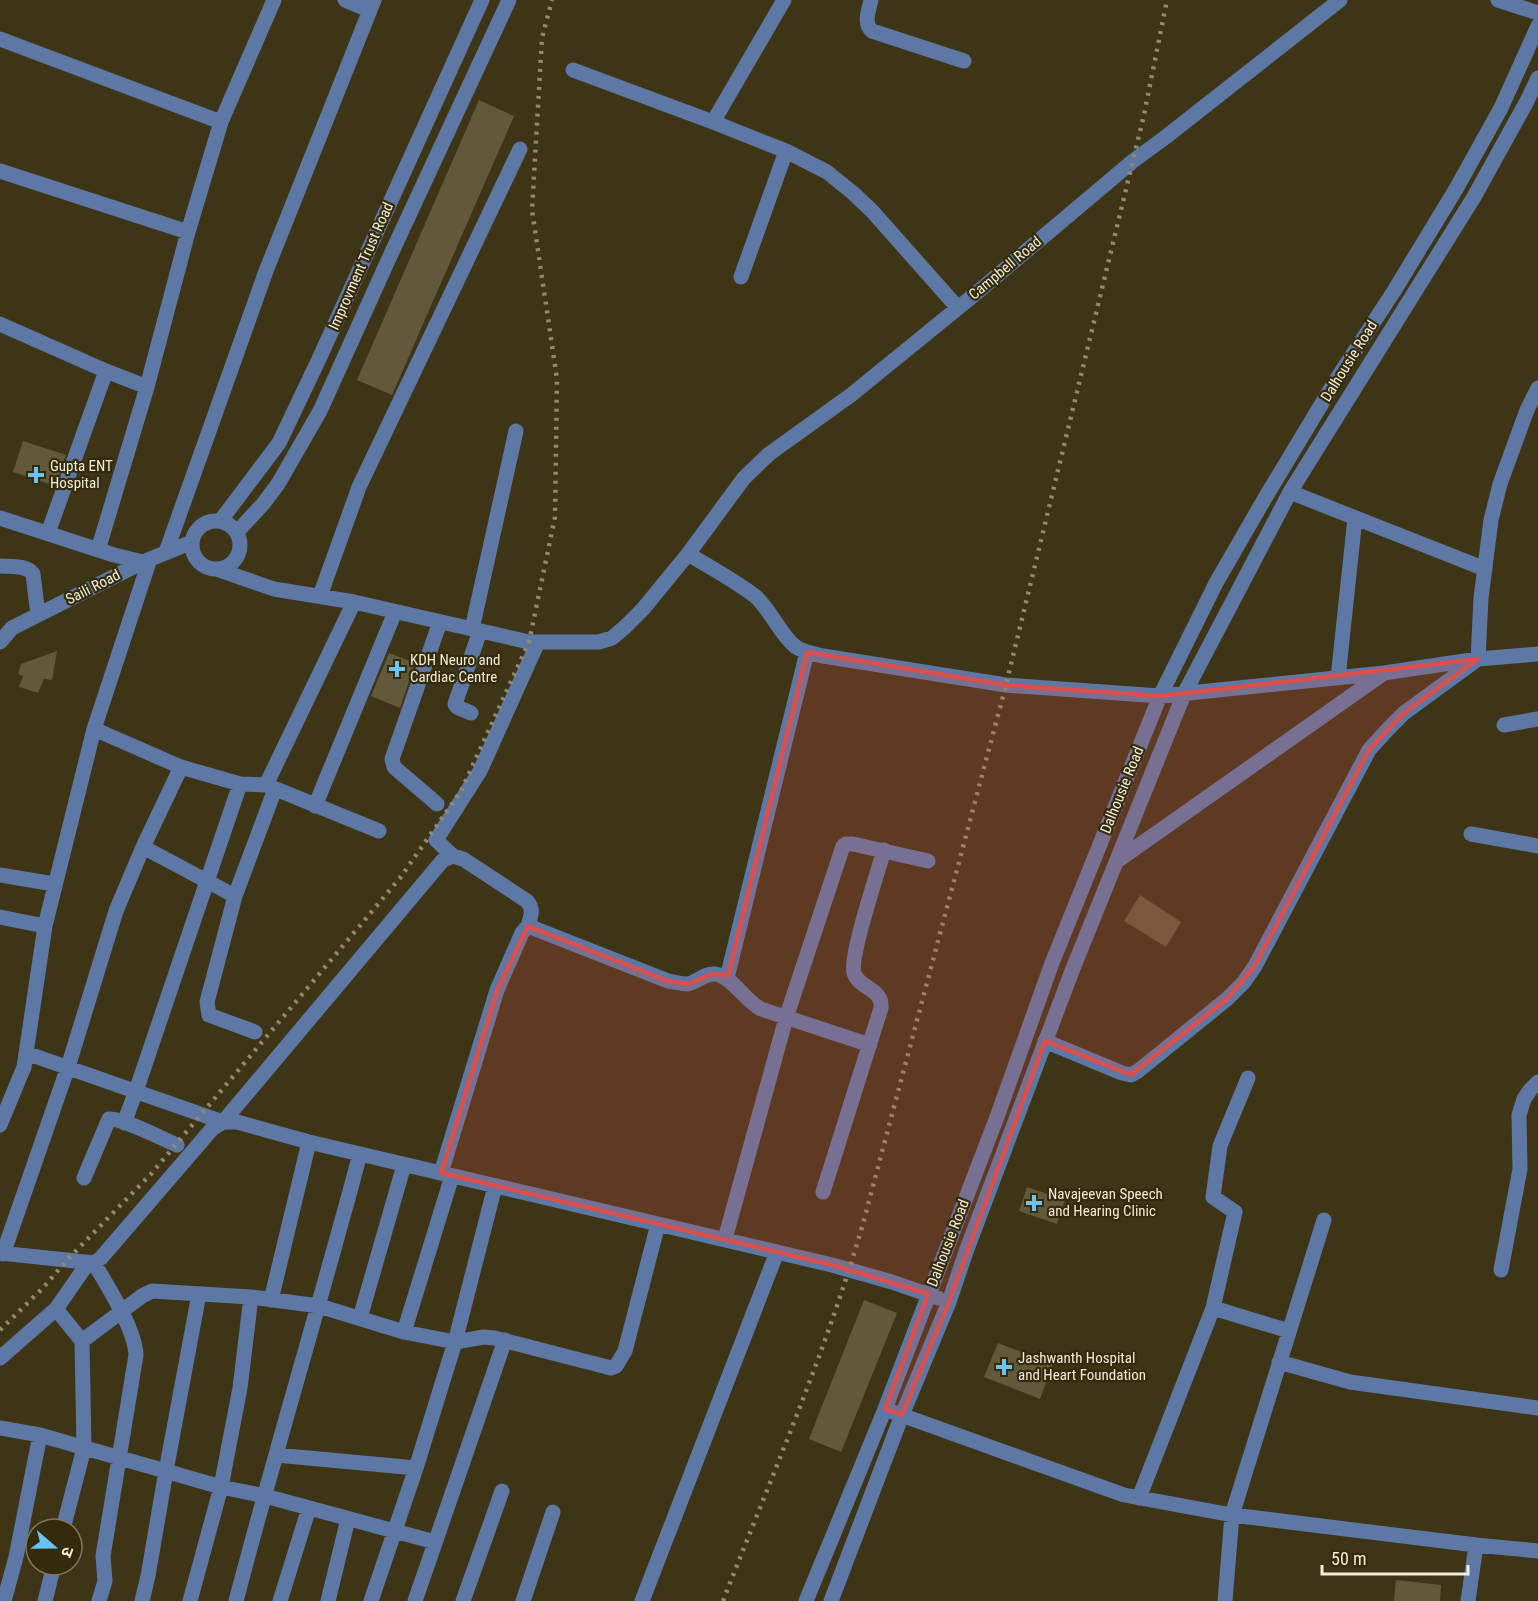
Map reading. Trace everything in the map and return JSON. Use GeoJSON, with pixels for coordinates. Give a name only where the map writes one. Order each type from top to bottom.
{"type":"FeatureCollection","features":[{"type":"Feature","properties":{"kind":"street"},"geometry":{"type":"LineString","coordinates":[[98,550],[147,387],[188,232],[221,122],[274,0]]}},
{"type":"Feature","properties":{"kind":"street"},"geometry":{"type":"LineString","coordinates":[[166,552],[266,271],[371,5],[345,0]]}},
{"type":"Feature","properties":{"kind":"street","name":"Improvment Trust Road"},"geometry":{"type":"LineString","coordinates":[[221,520],[279,443],[482,0]]}},
{"type":"Feature","properties":{"kind":"street"},"geometry":{"type":"LineString","coordinates":[[237,532],[278,484],[320,411],[509,0]]}},
{"type":"Feature","properties":{"kind":"street"},"geometry":{"type":"LineString","coordinates":[[713,122],[784,0]]}},
{"type":"Feature","properties":{"kind":"street"},"geometry":{"type":"LineString","coordinates":[[871,0],[866,23],[872,31],[964,61]]}},
{"type":"Feature","properties":{"kind":"street","name":"Campbell Road"},"geometry":{"type":"LineString","coordinates":[[216,569],[274,589],[354,602],[529,642],[599,642],[612,638],[643,609],[688,554],[744,478],[769,454],[851,394],[958,308],[1133,161],[1340,0]]}},
{"type":"Feature","properties":{"kind":"street"},"geometry":{"type":"LineString","coordinates":[[1498,0],[1538,13]]}},
{"type":"Feature","properties":{"kind":"street","name":"Dalhousie Road"},"geometry":{"type":"LineString","coordinates":[[806,1601],[885,1409],[997,1117],[1052,963],[1160,696],[1216,583],[1259,508],[1456,189],[1496,118],[1538,26]]}},
{"type":"Feature","properties":{"kind":"street"},"geometry":{"type":"LineString","coordinates":[[0,39],[221,122]]}},
{"type":"Feature","properties":{"kind":"street"},"geometry":{"type":"LineString","coordinates":[[573,70],[786,151],[827,172],[872,212],[958,308]]}},
{"type":"Feature","properties":{"kind":"street","name":"Dalhousie Road"},"geometry":{"type":"LineString","coordinates":[[831,1601],[902,1414],[949,1302],[1045,1041],[1184,694],[1290,492],[1474,197],[1538,78]]}},
{"type":"Feature","properties":{"kind":"street"},"geometry":{"type":"LineString","coordinates":[[320,596],[359,487],[520,149]]}},
{"type":"Feature","properties":{"kind":"street"},"geometry":{"type":"LineString","coordinates":[[741,278],[786,151]]}},
{"type":"Feature","properties":{"kind":"street"},"geometry":{"type":"LineString","coordinates":[[0,171],[188,232]]}},
{"type":"Feature","properties":{"kind":"street"},"geometry":{"type":"LineString","coordinates":[[370,245],[391,254]]}},
{"type":"Feature","properties":{"kind":"street"},"geometry":{"type":"LineString","coordinates":[[1389,298],[1406,309]]}},
{"type":"Feature","properties":{"kind":"street"},"geometry":{"type":"LineString","coordinates":[[0,324],[147,387]]}},
{"type":"Feature","properties":{"kind":"street"},"geometry":{"type":"LineString","coordinates":[[48,534],[106,371]]}},
{"type":"Feature","properties":{"kind":"street"},"geometry":{"type":"LineString","coordinates":[[1478,659],[1481,598],[1491,519],[1500,484],[1527,410],[1538,388]]}},
{"type":"Feature","properties":{"kind":"street"},"geometry":{"type":"LineString","coordinates":[[471,713],[454,704],[476,630],[516,431]]}},
{"type":"Feature","properties":{"kind":"street"},"geometry":{"type":"LineString","coordinates":[[1290,492],[1485,569]]}},
{"type":"Feature","properties":{"kind":"street"},"geometry":{"type":"LineString","coordinates":[[0,518],[98,550],[146,561],[94,729],[54,884],[45,926],[24,1067],[0,1125]]}},
{"type":"Feature","properties":{"kind":"street"},"geometry":{"type":"LineString","coordinates":[[1338,678],[1355,518]]}},
{"type":"Feature","properties":{"kind":"street"},"geometry":{"type":"LineString","coordinates":[[221,520],[237,532],[240,542],[239,552],[234,561],[226,567],[216,569],[206,567],[193,552],[192,542],[195,532],[211,521],[221,520]]}},
{"type":"Feature","properties":{"kind":"street","name":"Saili Road"},"geometry":{"type":"LineString","coordinates":[[0,642],[6,628],[38,615],[146,561],[192,542]]}},
{"type":"Feature","properties":{"kind":"street"},"geometry":{"type":"LineString","coordinates":[[688,554],[756,597],[787,638],[796,647],[807,652],[1006,685],[1160,696],[1384,673],[1478,659],[1538,654]]}},
{"type":"Feature","properties":{"kind":"street"},"geometry":{"type":"LineString","coordinates":[[0,566],[26,568],[31,571],[38,615]]}},
{"type":"Feature","properties":{"kind":"street"},"geometry":{"type":"LineString","coordinates":[[255,1032],[209,1015],[207,1002],[236,896],[270,787],[354,602]]}},
{"type":"Feature","properties":{"kind":"street"},"geometry":{"type":"LineString","coordinates":[[315,806],[395,612]]}},
{"type":"Feature","properties":{"kind":"street"},"geometry":{"type":"LineString","coordinates":[[437,804],[394,767],[392,759],[440,622]]}},
{"type":"Feature","properties":{"kind":"street"},"geometry":{"type":"LineString","coordinates":[[404,1332],[497,990],[522,933],[528,926],[532,912],[527,901],[463,859],[453,856],[436,840],[480,771],[538,642]]}},
{"type":"Feature","properties":{"kind":"street"},"geometry":{"type":"LineString","coordinates":[[727,978],[807,652]]}},
{"type":"Feature","properties":{"kind":"street"},"geometry":{"type":"LineString","coordinates":[[1045,1041],[1131,1075],[1227,999],[1244,982],[1255,966],[1369,750],[1404,713],[1478,659]]}},
{"type":"Feature","properties":{"kind":"street"},"geometry":{"type":"LineString","coordinates":[[1083,886],[1384,673]]}},
{"type":"Feature","properties":{"kind":"street"},"geometry":{"type":"LineString","coordinates":[[1504,725],[1538,718]]}},
{"type":"Feature","properties":{"kind":"street"},"geometry":{"type":"LineString","coordinates":[[94,729],[181,767],[240,784],[270,787],[379,831]]}},
{"type":"Feature","properties":{"kind":"street"},"geometry":{"type":"LineString","coordinates":[[99,1601],[105,1581],[104,1556],[136,1346],[121,1311],[92,1263],[68,1259],[4,1257],[68,1067],[116,911],[181,767]]}},
{"type":"Feature","properties":{"kind":"street"},"geometry":{"type":"LineString","coordinates":[[124,1122],[240,784]]}},
{"type":"Feature","properties":{"kind":"street"},"geometry":{"type":"LineString","coordinates":[[1471,834],[1538,846]]}},
{"type":"Feature","properties":{"kind":"street"},"geometry":{"type":"LineString","coordinates":[[725,1239],[786,1018],[843,846],[853,844],[928,861]]}},
{"type":"Feature","properties":{"kind":"street"},"geometry":{"type":"LineString","coordinates":[[143,847],[236,896]]}},
{"type":"Feature","properties":{"kind":"street"},"geometry":{"type":"LineString","coordinates":[[823,1192],[881,1008],[882,1001],[879,996],[857,979],[853,961],[884,850]]}},
{"type":"Feature","properties":{"kind":"street"},"geometry":{"type":"LineString","coordinates":[[0,1358],[56,1309],[92,1263],[101,1258],[212,1129],[223,1122],[443,860],[453,856]]}},
{"type":"Feature","properties":{"kind":"street"},"geometry":{"type":"LineString","coordinates":[[0,875],[54,884]]}},
{"type":"Feature","properties":{"kind":"street"},"geometry":{"type":"LineString","coordinates":[[0,917],[45,926]]}},
{"type":"Feature","properties":{"kind":"street"},"geometry":{"type":"LineString","coordinates":[[528,926],[668,981],[688,984],[711,974],[718,974],[727,978],[753,1005],[786,1018],[870,1044]]}},
{"type":"Feature","properties":{"kind":"street"},"geometry":{"type":"LineString","coordinates":[[26,1053],[223,1122],[237,1122],[404,1165],[725,1239],[860,1273],[949,1302]]}},
{"type":"Feature","properties":{"kind":"street"},"geometry":{"type":"LineString","coordinates":[[1139,1498],[1213,1308],[1235,1212],[1213,1197],[1220,1146],[1248,1078]]}},
{"type":"Feature","properties":{"kind":"street"},"geometry":{"type":"LineString","coordinates":[[1501,1270],[1520,1169],[1519,1115],[1524,1099],[1538,1082]]}},
{"type":"Feature","properties":{"kind":"street"},"geometry":{"type":"LineString","coordinates":[[84,1178],[109,1119],[124,1122],[177,1145]]}},
{"type":"Feature","properties":{"kind":"street"},"geometry":{"type":"LineString","coordinates":[[271,1300],[309,1142]]}},
{"type":"Feature","properties":{"kind":"street"},"geometry":{"type":"LineString","coordinates":[[236,1601],[360,1154]]}},
{"type":"Feature","properties":{"kind":"street"},"geometry":{"type":"LineString","coordinates":[[360,1318],[404,1165]]}},
{"type":"Feature","properties":{"kind":"street"},"geometry":{"type":"LineString","coordinates":[[371,1601],[455,1342],[495,1185]]}},
{"type":"Feature","properties":{"kind":"street"},"geometry":{"type":"LineString","coordinates":[[1225,1601],[1232,1515],[1324,1220]]}},
{"type":"Feature","properties":{"kind":"street"},"geometry":{"type":"LineString","coordinates":[[82,1341],[152,1291],[251,1297],[319,1306],[404,1332],[455,1342],[494,1338],[611,1368],[616,1366],[625,1351],[658,1224]]}},
{"type":"Feature","properties":{"kind":"street"},"geometry":{"type":"LineString","coordinates":[[642,1601],[777,1252]]}},
{"type":"Feature","properties":{"kind":"street"},"geometry":{"type":"LineString","coordinates":[[142,1601],[199,1294]]}},
{"type":"Feature","properties":{"kind":"street"},"geometry":{"type":"LineString","coordinates":[[190,1601],[221,1487],[240,1388],[251,1297]]}},
{"type":"Feature","properties":{"kind":"street"},"geometry":{"type":"LineString","coordinates":[[1213,1308],[1289,1331]]}},
{"type":"Feature","properties":{"kind":"street"},"geometry":{"type":"LineString","coordinates":[[56,1309],[82,1341],[84,1448],[66,1517]]}},
{"type":"Feature","properties":{"kind":"street"},"geometry":{"type":"LineString","coordinates":[[415,1601],[505,1340]]}},
{"type":"Feature","properties":{"kind":"street"},"geometry":{"type":"LineString","coordinates":[[1279,1362],[1350,1382],[1538,1408]]}},
{"type":"Feature","properties":{"kind":"street"},"geometry":{"type":"LineString","coordinates":[[885,1409],[1124,1495],[1232,1515],[1538,1551]]}},
{"type":"Feature","properties":{"kind":"street"},"geometry":{"type":"LineString","coordinates":[[0,1428],[40,1435],[221,1487],[265,1496],[435,1542]]}},
{"type":"Feature","properties":{"kind":"street"},"geometry":{"type":"LineString","coordinates":[[4,1601],[16,1557],[40,1435]]}},
{"type":"Feature","properties":{"kind":"street"},"geometry":{"type":"LineString","coordinates":[[276,1455],[416,1468]]}},
{"type":"Feature","properties":{"kind":"street"},"geometry":{"type":"LineString","coordinates":[[464,1601],[502,1491]]}},
{"type":"Feature","properties":{"kind":"street"},"geometry":{"type":"LineString","coordinates":[[280,1601],[309,1508]]}},
{"type":"Feature","properties":{"kind":"street"},"geometry":{"type":"LineString","coordinates":[[523,1601],[554,1512]]}},
{"type":"Feature","properties":{"kind":"street"},"geometry":{"type":"LineString","coordinates":[[327,1601],[348,1519]]}},
{"type":"Feature","properties":{"kind":"street"},"geometry":{"type":"LineString","coordinates":[[1468,1601],[1476,1545]]}},
{"type":"Feature","properties":{"kind":"street"},"geometry":{"type":"LineString","coordinates":[[45,1601],[51,1577]]}},
{"type":"Feature","properties":{"kind":"highlighted area"},"geometry":{"type":"Polygon","coordinates":[[[807,652],[1006,685],[1160,696],[1478,659],[1404,713],[1369,750],[1255,966],[1227,999],[1131,1075],[1045,1041],[949,1302],[902,1415],[885,1409],[928,1294],[832,1265],[441,1173],[497,990],[528,926],[668,981],[688,984],[711,974],[728,975],[807,652]]]}},
{"type":"Feature","properties":{"kind":"building"},"geometry":{"type":"Polygon","coordinates":[[[479,100],[514,116],[392,395],[357,380],[479,100]]]}},
{"type":"Feature","properties":{"kind":"building"},"geometry":{"type":"Polygon","coordinates":[[[23,441],[66,455],[55,486],[13,472],[23,441]]]}},
{"type":"Feature","properties":{"kind":"building"},"geometry":{"type":"Polygon","coordinates":[[[57,651],[52,680],[44,679],[38,693],[19,687],[23,676],[18,674],[21,664],[57,651]]]}},
{"type":"Feature","properties":{"kind":"building"},"geometry":{"type":"Polygon","coordinates":[[[389,653],[415,663],[400,708],[371,696],[389,653]]]}},
{"type":"Feature","properties":{"kind":"building"},"geometry":{"type":"Polygon","coordinates":[[[1140,895],[1181,922],[1166,947],[1124,921],[1140,895]]]}},
{"type":"Feature","properties":{"kind":"building"},"geometry":{"type":"Polygon","coordinates":[[[1027,1187],[1065,1200],[1057,1224],[1019,1211],[1027,1187]]]}},
{"type":"Feature","properties":{"kind":"building"},"geometry":{"type":"Polygon","coordinates":[[[864,1300],[897,1313],[841,1452],[809,1439],[864,1300]]]}},
{"type":"Feature","properties":{"kind":"building"},"geometry":{"type":"Polygon","coordinates":[[[998,1343],[1053,1364],[1040,1399],[984,1377],[998,1343]]]}},
{"type":"Feature","properties":{"kind":"building"},"geometry":{"type":"Polygon","coordinates":[[[1396,1580],[1441,1585],[1440,1601],[1394,1601],[1396,1580]]]}},
{"type":"Feature","properties":{"kind":"railway"},"geometry":{"type":"LineString","coordinates":[[0,1330],[151,1174],[400,878],[461,791],[529,642],[555,517],[557,379],[532,210],[542,38],[552,0]]}},
{"type":"Feature","properties":{"kind":"railway"},"geometry":{"type":"LineString","coordinates":[[723,1601],[816,1364],[864,1220],[1006,685],[1144,115],[1167,0]]}},
{"type":"Feature","properties":{"kind":"place","name":"Gupta ENT Hospital"},"geometry":{"type":"Point","coordinates":[36,475]}},
{"type":"Feature","properties":{"kind":"place","name":"KDH Neuro and Cardiac Centre"},"geometry":{"type":"Point","coordinates":[397,669]}},
{"type":"Feature","properties":{"kind":"place","name":"Navajeevan Speech and Hearing Clinic"},"geometry":{"type":"Point","coordinates":[1034,1203]}},
{"type":"Feature","properties":{"kind":"place","name":"Jashwanth Hospital and Heart Foundation"},"geometry":{"type":"Point","coordinates":[1004,1367]}}]}
